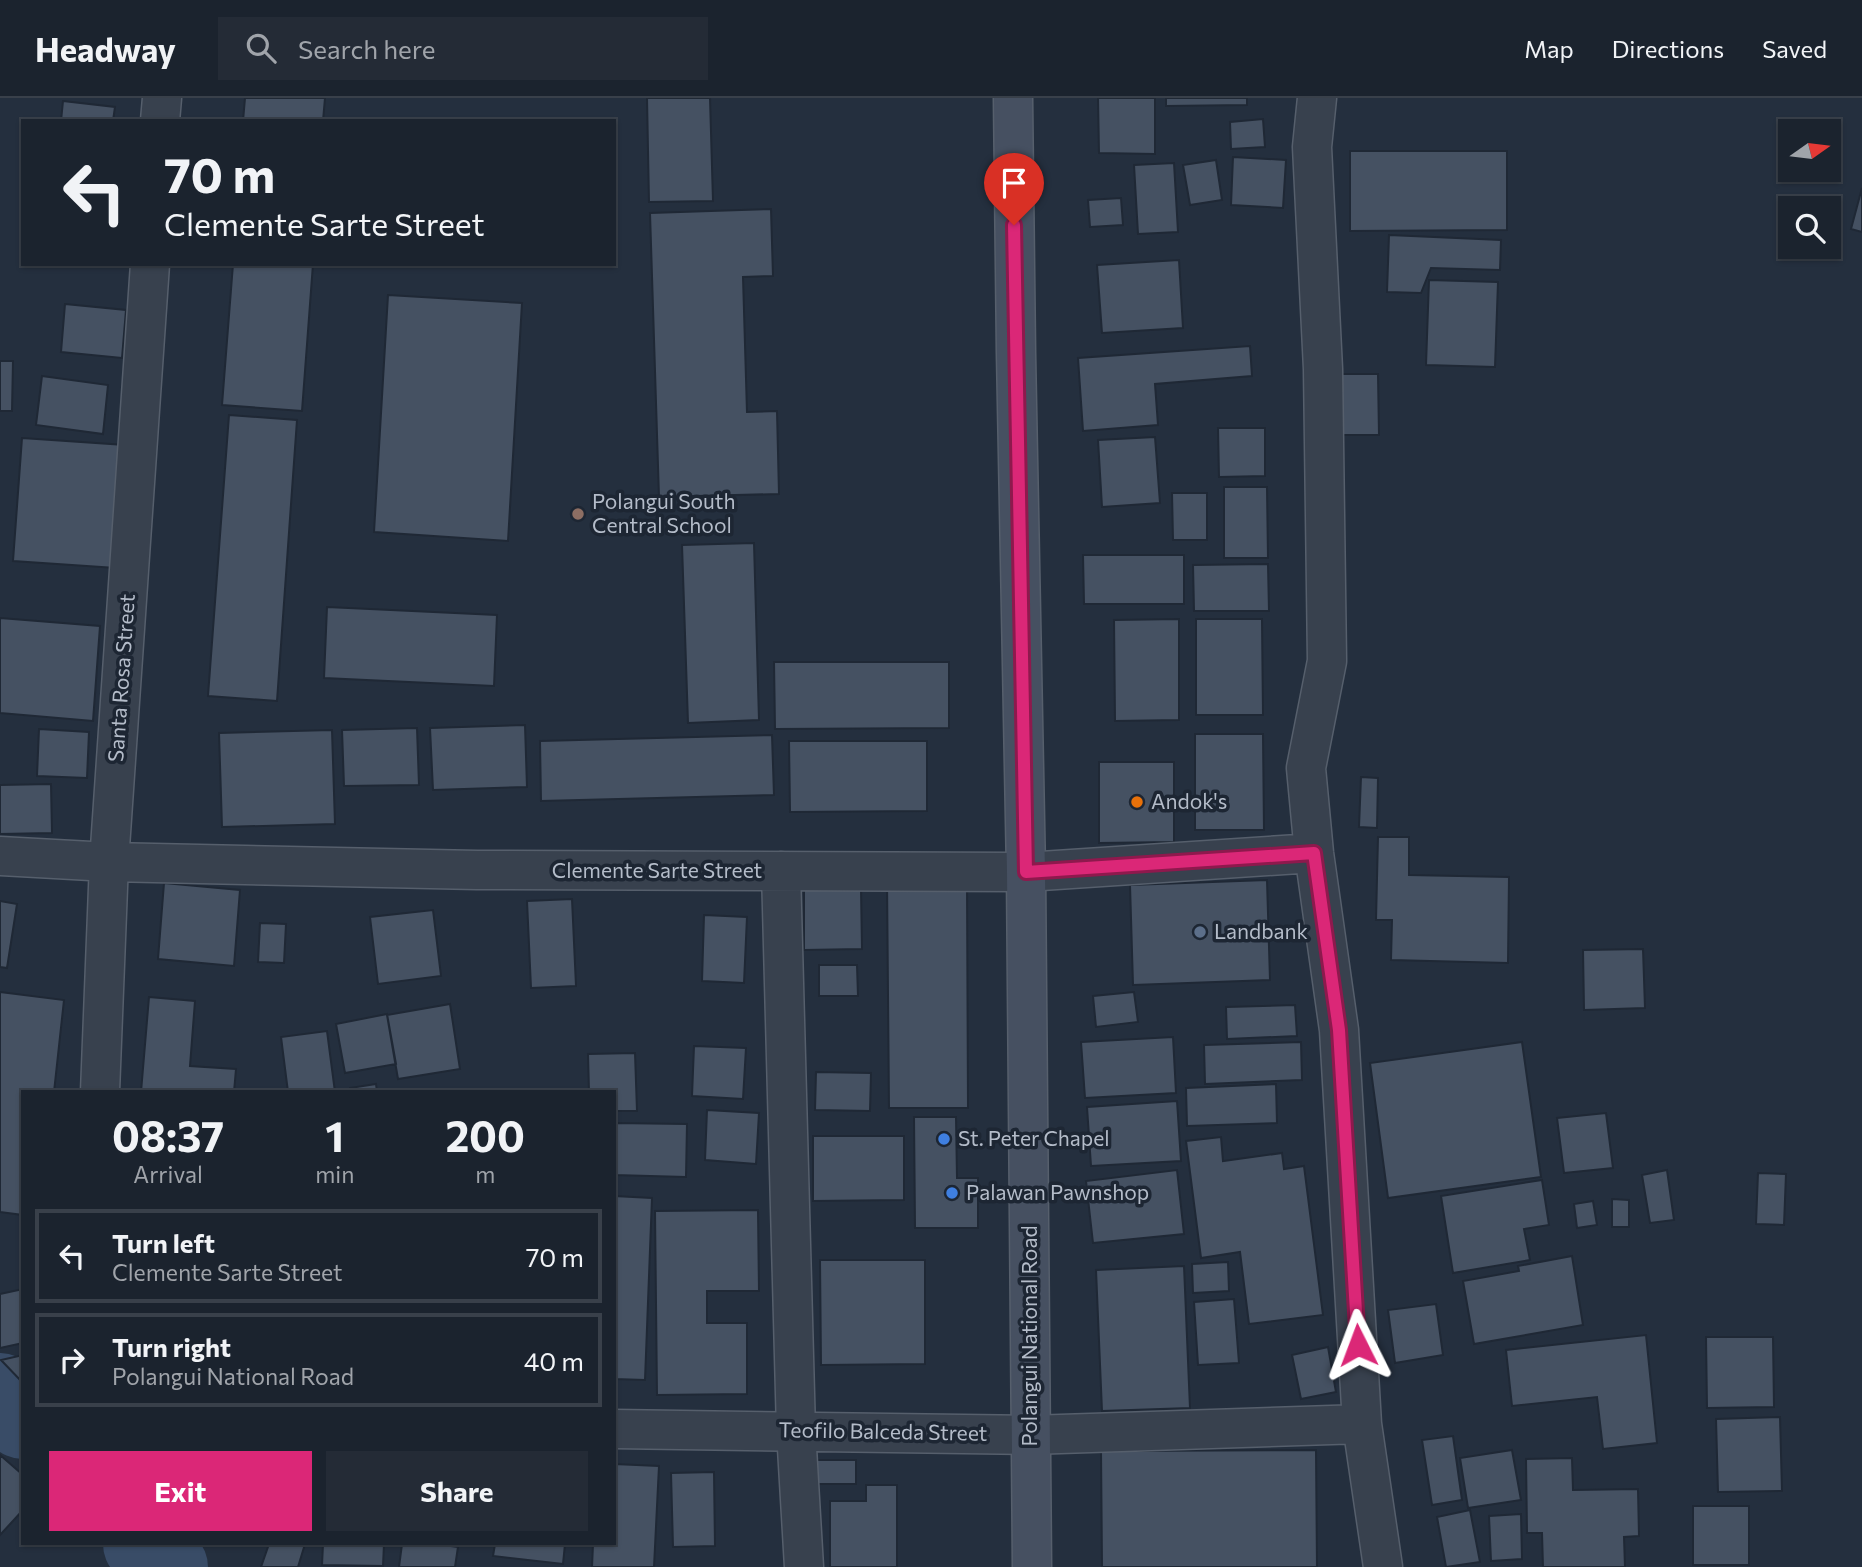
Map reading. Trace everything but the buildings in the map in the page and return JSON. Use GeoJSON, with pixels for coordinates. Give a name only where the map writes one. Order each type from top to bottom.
{"type":"FeatureCollection","features":[{"type":"Feature","properties":{"kind":"main road","name":"Polangui National Road"},"geometry":{"type":"LineString","coordinates":[[1013,98],[1026,872],[1032,1567]]}},
{"type":"Feature","properties":{"kind":"street"},"geometry":{"type":"LineString","coordinates":[[160,119],[162,98]]}},
{"type":"Feature","properties":{"kind":"street"},"geometry":{"type":"LineString","coordinates":[[1317,98],[1312,148],[1323,369],[1327,661],[1306,768],[1314,853],[1339,1030],[1362,1424],[1383,1567]]}},
{"type":"Feature","properties":{"kind":"street","name":"Santa Rosa Street"},"geometry":{"type":"LineString","coordinates":[[100,1090],[109,862],[150,266]]}},
{"type":"Feature","properties":{"kind":"street","name":"Clemente Sarte Street"},"geometry":{"type":"LineString","coordinates":[[0,856],[109,862],[477,870],[1026,872],[1314,853]]}},
{"type":"Feature","properties":{"kind":"street"},"geometry":{"type":"LineString","coordinates":[[781,872],[796,1431],[804,1567]]}},
{"type":"Feature","properties":{"kind":"street","name":"Teofilo Balceda Street"},"geometry":{"type":"LineString","coordinates":[[616,1429],[1030,1435],[1362,1424]]}},
{"type":"Feature","properties":{"kind":"waterway"},"geometry":{"type":"LineString","coordinates":[[0,1394],[21,1416]]}},
{"type":"Feature","properties":{"kind":"waterway"},"geometry":{"type":"LineString","coordinates":[[145,1545],[167,1567]]}},
{"type":"Feature","properties":{"kind":"place","name":"Polangui South Central School"},"geometry":{"type":"Point","coordinates":[578,514]}},
{"type":"Feature","properties":{"kind":"place","name":"Andok's"},"geometry":{"type":"Point","coordinates":[1137,802]}},
{"type":"Feature","properties":{"kind":"place","name":"Landbank"},"geometry":{"type":"Point","coordinates":[1200,932]}},
{"type":"Feature","properties":{"kind":"place","name":"St. Peter Chapel"},"geometry":{"type":"Point","coordinates":[944,1139]}},
{"type":"Feature","properties":{"kind":"place","name":"Palawan Pawnshop"},"geometry":{"type":"Point","coordinates":[952,1193]}},
{"type":"Feature","properties":{"kind":"route"},"geometry":{"type":"LineString","coordinates":[[1014,225],[1026,872],[1314,853],[1339,1030],[1358,1345]]}}]}
